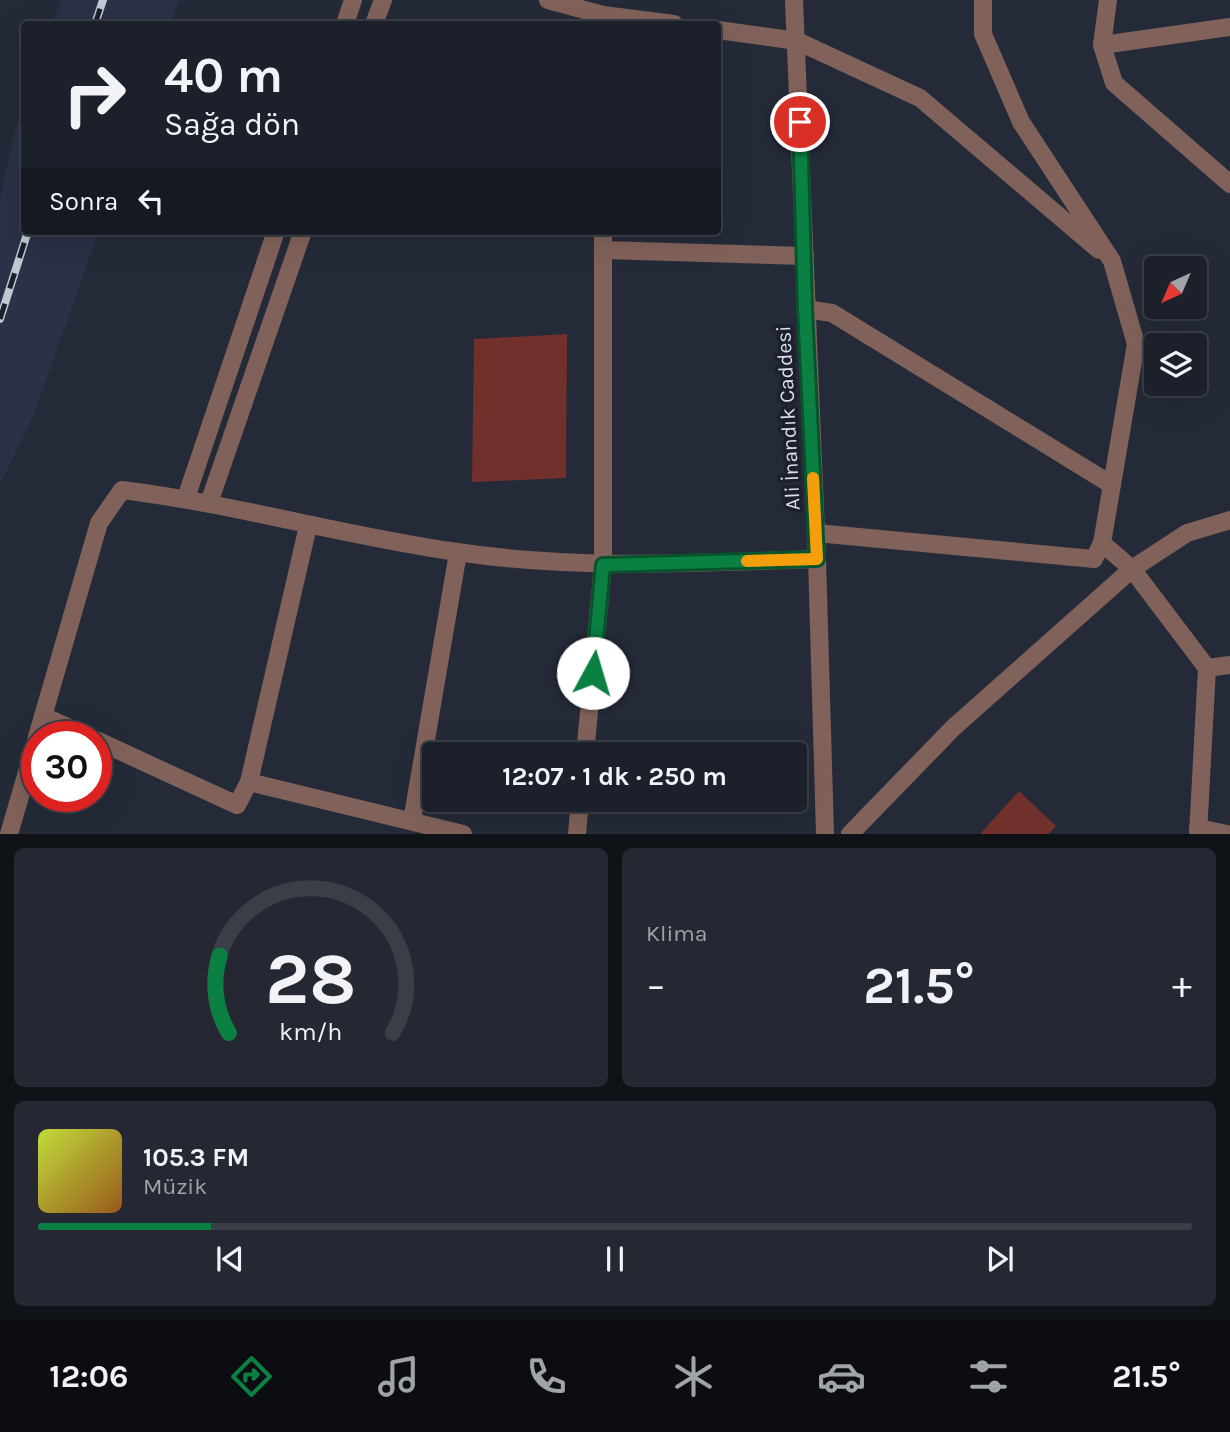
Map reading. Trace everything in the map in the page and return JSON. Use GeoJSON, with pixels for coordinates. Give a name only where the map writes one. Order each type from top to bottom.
{"type":"FeatureCollection","features":[{"type":"Feature","properties":{"kind":"street"},"geometry":{"type":"LineString","coordinates":[[346,21],[354,0]]}},
{"type":"Feature","properties":{"kind":"street"},"geometry":{"type":"LineString","coordinates":[[375,21],[383,0]]}},
{"type":"Feature","properties":{"kind":"street"},"geometry":{"type":"LineString","coordinates":[[548,0],[603,13],[655,21]]}},
{"type":"Feature","properties":{"kind":"street","name":"Ali İnandık Caddesi"},"geometry":{"type":"LineString","coordinates":[[794,0],[806,256],[805,309],[817,559],[825,834]]}},
{"type":"Feature","properties":{"kind":"street"},"geometry":{"type":"LineString","coordinates":[[816,533],[1094,559],[1102,543],[1136,344],[1112,261],[1021,122],[983,34],[983,0]]}},
{"type":"Feature","properties":{"kind":"street"},"geometry":{"type":"LineString","coordinates":[[1108,0],[1102,45],[1114,83],[1230,184]]}},
{"type":"Feature","properties":{"kind":"street"},"geometry":{"type":"LineString","coordinates":[[1102,45],[1230,27]]}},
{"type":"Feature","properties":{"kind":"street"},"geometry":{"type":"LineString","coordinates":[[721,30],[797,41],[920,98],[1112,261]]}},
{"type":"Feature","properties":{"kind":"street"},"geometry":{"type":"LineString","coordinates":[[186,498],[275,235]]}},
{"type":"Feature","properties":{"kind":"street"},"geometry":{"type":"LineString","coordinates":[[209,503],[302,235]]}},
{"type":"Feature","properties":{"kind":"street"},"geometry":{"type":"LineString","coordinates":[[586,742],[603,565],[603,235]]}},
{"type":"Feature","properties":{"kind":"street"},"geometry":{"type":"LineString","coordinates":[[603,250],[806,256]]}},
{"type":"Feature","properties":{"kind":"street"},"geometry":{"type":"LineString","coordinates":[[805,309],[832,313],[1112,485]]}},
{"type":"Feature","properties":{"kind":"street"},"geometry":{"type":"LineString","coordinates":[[42,721],[99,523],[122,491],[186,498],[308,526],[458,553],[603,565],[817,559]]}},
{"type":"Feature","properties":{"kind":"street"},"geometry":{"type":"LineString","coordinates":[[850,834],[954,727],[1132,569],[1187,533],[1230,520]]}},
{"type":"Feature","properties":{"kind":"street"},"geometry":{"type":"LineString","coordinates":[[112,747],[237,805],[249,782],[308,526]]}},
{"type":"Feature","properties":{"kind":"street"},"geometry":{"type":"LineString","coordinates":[[1102,543],[1132,569],[1207,668],[1198,831],[1227,834]]}},
{"type":"Feature","properties":{"kind":"street"},"geometry":{"type":"LineString","coordinates":[[412,821],[458,553]]}},
{"type":"Feature","properties":{"kind":"street"},"geometry":{"type":"LineString","coordinates":[[1207,668],[1230,665]]}},
{"type":"Feature","properties":{"kind":"street"},"geometry":{"type":"LineString","coordinates":[[43,716],[54,721]]}},
{"type":"Feature","properties":{"kind":"street"},"geometry":{"type":"LineString","coordinates":[[249,782],[463,834]]}},
{"type":"Feature","properties":{"kind":"street"},"geometry":{"type":"LineString","coordinates":[[9,834],[21,792]]}},
{"type":"Feature","properties":{"kind":"street"},"geometry":{"type":"LineString","coordinates":[[577,834],[579,812]]}},
{"type":"Feature","properties":{"kind":"shaded area"},"geometry":{"type":"Polygon","coordinates":[[[61,0],[179,0],[172,21],[53,21],[61,0]]]}},
{"type":"Feature","properties":{"kind":"shaded area"},"geometry":{"type":"Polygon","coordinates":[[[21,114],[21,235],[98,235],[34,414],[0,485],[0,200],[13,137],[21,114]]]}},
{"type":"Feature","properties":{"kind":"building"},"geometry":{"type":"Polygon","coordinates":[[[567,334],[566,478],[472,482],[474,339],[567,334]]]}},
{"type":"Feature","properties":{"kind":"building"},"geometry":{"type":"Polygon","coordinates":[[[1019,791],[1056,826],[1049,834],[980,834],[1019,791]]]}},
{"type":"Feature","properties":{"kind":"railway"},"geometry":{"type":"LineString","coordinates":[[96,21],[103,0]]}},
{"type":"Feature","properties":{"kind":"railway"},"geometry":{"type":"LineString","coordinates":[[0,319],[27,235]]}},
{"type":"Feature","properties":{"kind":"slow traffic"},"geometry":{"type":"LineString","coordinates":[[747,561],[817,559],[813,478]]}},
{"type":"Feature","properties":{"kind":"route"},"geometry":{"type":"LineString","coordinates":[[593,673],[603,565],[817,559],[805,309],[806,256],[800,122]]}}]}
